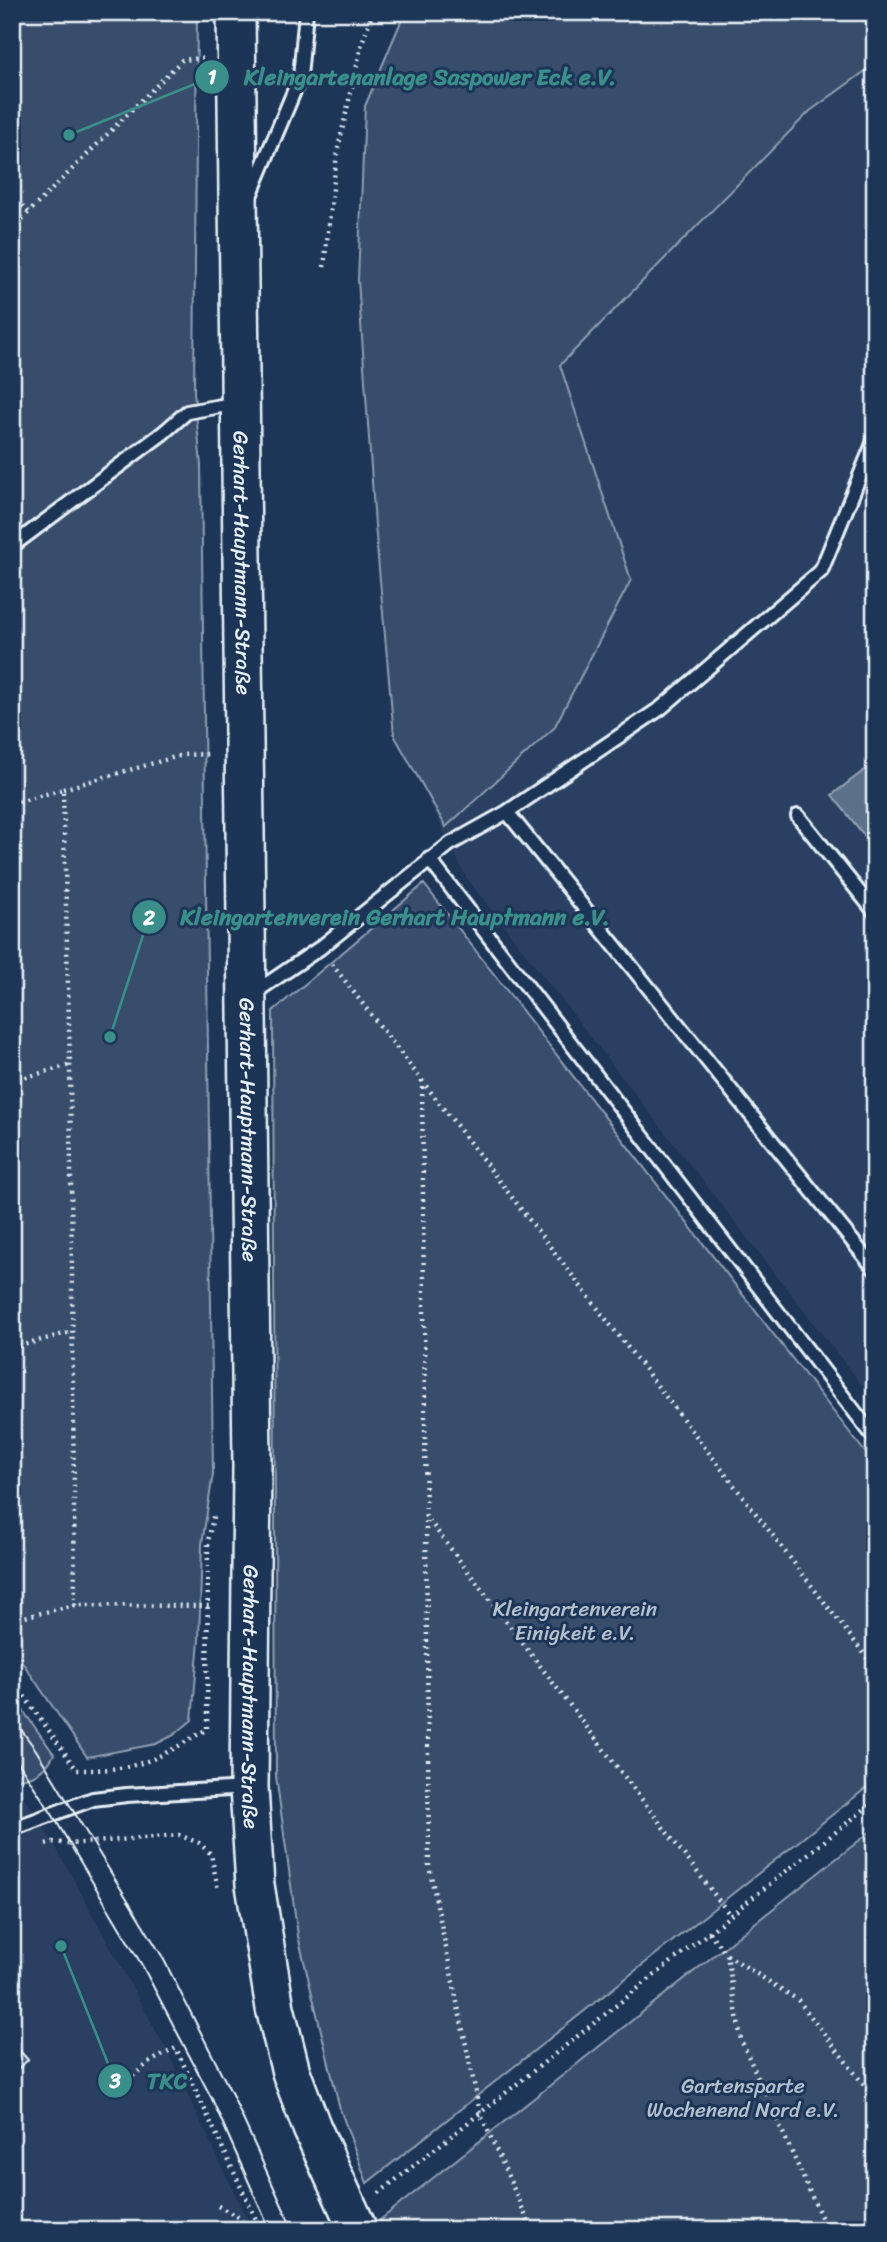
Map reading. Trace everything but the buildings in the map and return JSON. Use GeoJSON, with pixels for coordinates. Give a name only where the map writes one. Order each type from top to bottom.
{"type":"FeatureCollection","features":[{"type":"Feature","properties":{"kind":"street","name":"Gerhart-Hauptmann-Straße"},"geometry":{"type":"LineString","coordinates":[[236,12],[252,1465],[249,1788],[255,1885],[275,2008],[291,2072],[312,2128],[365,2214]]}},
{"type":"Feature","properties":{"kind":"lane"},"geometry":{"type":"LineString","coordinates":[[239,222],[300,77],[306,12]]}},
{"type":"Feature","properties":{"kind":"lane"},"geometry":{"type":"LineString","coordinates":[[12,547],[187,412],[241,403]]}},
{"type":"Feature","properties":{"kind":"lane"},"geometry":{"type":"LineString","coordinates":[[248,997],[320,948],[450,844],[507,812],[661,708],[821,571],[875,439]]}},
{"type":"Feature","properties":{"kind":"lane"},"geometry":{"type":"LineString","coordinates":[[507,812],[875,1269]]}},
{"type":"Feature","properties":{"kind":"lane"},"geometry":{"type":"LineString","coordinates":[[799,816],[875,912]]}},
{"type":"Feature","properties":{"kind":"lane"},"geometry":{"type":"LineString","coordinates":[[429,859],[875,1438]]}},
{"type":"Feature","properties":{"kind":"lane"},"geometry":{"type":"LineString","coordinates":[[12,1829],[93,1799],[249,1788]]}},
{"type":"Feature","properties":{"kind":"path"},"geometry":{"type":"LineString","coordinates":[[324,267],[337,153],[362,43],[373,12]]}},
{"type":"Feature","properties":{"kind":"path"},"geometry":{"type":"LineString","coordinates":[[12,229],[182,60],[190,58]]}},
{"type":"Feature","properties":{"kind":"path"},"geometry":{"type":"LineString","coordinates":[[12,196],[29,213]]}},
{"type":"Feature","properties":{"kind":"path"},"geometry":{"type":"LineString","coordinates":[[12,804],[182,755],[216,754]]}},
{"type":"Feature","properties":{"kind":"path"},"geometry":{"type":"LineString","coordinates":[[62,789],[70,1065],[75,1605]]}},
{"type":"Feature","properties":{"kind":"path"},"geometry":{"type":"LineString","coordinates":[[320,948],[875,1668]]}},
{"type":"Feature","properties":{"kind":"path"},"geometry":{"type":"LineString","coordinates":[[12,1082],[70,1065]]}},
{"type":"Feature","properties":{"kind":"path"},"geometry":{"type":"LineString","coordinates":[[422,1080],[429,1866],[480,2113],[532,2230]]}},
{"type":"Feature","properties":{"kind":"path"},"geometry":{"type":"LineString","coordinates":[[12,1348],[71,1332]]}},
{"type":"Feature","properties":{"kind":"path"},"geometry":{"type":"LineString","coordinates":[[424,1513],[730,1915]]}},
{"type":"Feature","properties":{"kind":"path"},"geometry":{"type":"LineString","coordinates":[[12,1620],[75,1605],[187,1605]]}},
{"type":"Feature","properties":{"kind":"path"},"geometry":{"type":"LineString","coordinates":[[12,1679],[77,1770],[113,1769],[138,1764],[166,1753],[207,1729]]}},
{"type":"Feature","properties":{"kind":"path"},"geometry":{"type":"LineString","coordinates":[[365,2214],[480,2113],[875,1801]]}},
{"type":"Feature","properties":{"kind":"path"},"geometry":{"type":"LineString","coordinates":[[43,1845],[53,1842],[70,1844],[179,1835],[199,1843],[211,1854]]}},
{"type":"Feature","properties":{"kind":"path"},"geometry":{"type":"LineString","coordinates":[[709,1932],[727,1955],[798,2000],[875,2099]]}},
{"type":"Feature","properties":{"kind":"path"},"geometry":{"type":"LineString","coordinates":[[727,1955],[741,2040],[827,2230]]}},
{"type":"Feature","properties":{"kind":"path"},"geometry":{"type":"LineString","coordinates":[[117,2090],[148,2063],[176,2048],[261,2230]]}},
{"type":"Feature","properties":{"kind":"path"},"geometry":{"type":"LineString","coordinates":[[218,2206],[240,2218],[246,2230]]}},
{"type":"Feature","properties":{"kind":"shaded area"},"geometry":{"type":"Polygon","coordinates":[[[404,12],[875,12],[875,1402],[466,877],[425,793],[404,12]]]}},
{"type":"Feature","properties":{"kind":"shaded area"},"geometry":{"type":"Polygon","coordinates":[[[875,762],[875,849],[832,795],[875,762]]]}},
{"type":"Feature","properties":{"kind":"shaded area"},"geometry":{"type":"Polygon","coordinates":[[[23,1796],[53,1842],[167,2051],[252,2230],[12,2230],[12,1802],[23,1796]]]}},
{"type":"Feature","properties":{"kind":"green space"},"geometry":{"type":"Polygon","coordinates":[[[12,12],[197,12],[194,392],[201,465],[213,1474],[202,1544],[199,1640],[192,1720],[174,1735],[156,1744],[87,1757],[12,1647],[12,12]]]}},
{"type":"Feature","properties":{"kind":"green space"},"geometry":{"type":"Polygon","coordinates":[[[405,12],[875,12],[875,64],[810,111],[560,365],[631,580],[554,728],[446,827],[394,735],[375,525],[358,280],[365,106],[405,12]]]}},
{"type":"Feature","properties":{"kind":"green space","name":"Kleingartenverein Einigkeit e.V."},"geometry":{"type":"Polygon","coordinates":[[[424,884],[875,1465],[875,1781],[367,2183],[340,2109],[298,1936],[276,1776],[273,1011],[424,884]]]}},
{"type":"Feature","properties":{"kind":"green space"},"geometry":{"type":"Polygon","coordinates":[[[12,1695],[54,1754],[43,1769],[20,1779],[14,1779],[12,1776],[12,1695]]]}},
{"type":"Feature","properties":{"kind":"green space","name":"Gartensparte Wochenend Nord e.V."},"geometry":{"type":"Polygon","coordinates":[[[875,1828],[875,2230],[384,2230],[380,2220],[875,1828]]]}},
{"type":"Feature","properties":{"kind":"tram line"},"geometry":{"type":"LineString","coordinates":[[12,1717],[36,1750],[162,1956],[230,2090],[293,2230]]}},
{"type":"Feature","properties":{"kind":"tram line"},"geometry":{"type":"LineString","coordinates":[[12,1753],[52,1814],[143,1967],[212,2099],[270,2230]]}},
{"type":"Feature","properties":{"kind":"place","name":"Kleingartenanlage Saspower Eck e.V."},"geometry":{"type":"Point","coordinates":[69,135]}},
{"type":"Feature","properties":{"kind":"place","name":"Kleingartenverein Gerhart Hauptmann e.V."},"geometry":{"type":"Point","coordinates":[110,1037]}},
{"type":"Feature","properties":{"kind":"place","name":"TKC"},"geometry":{"type":"Point","coordinates":[61,1946]}}]}
